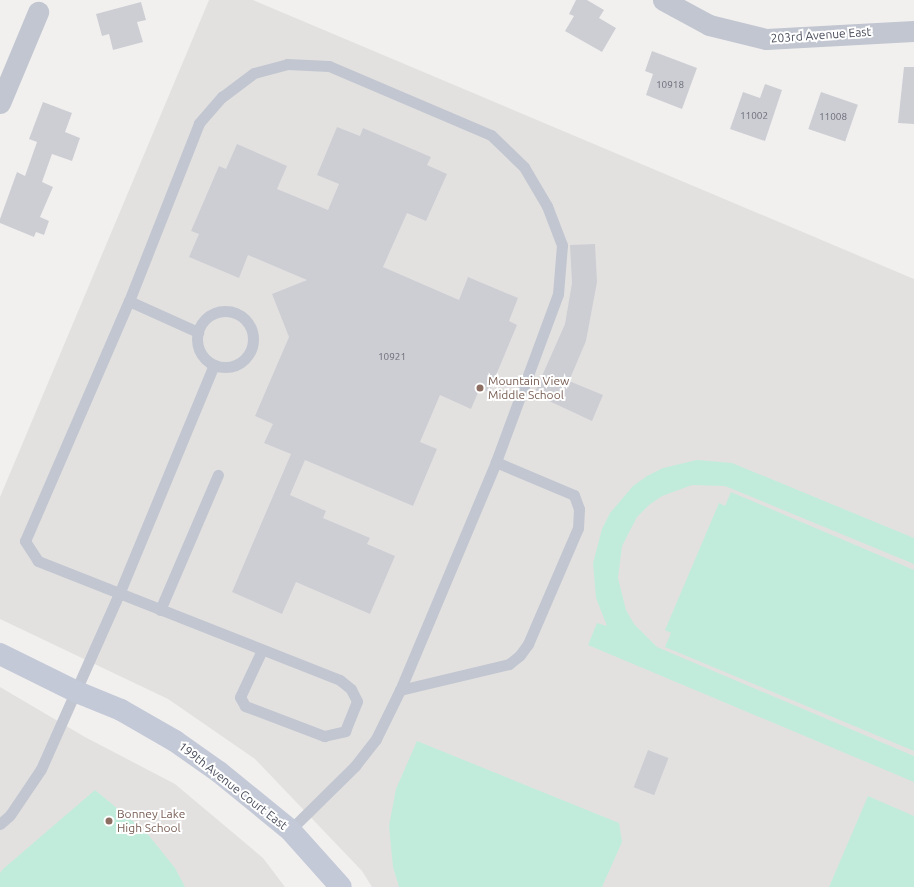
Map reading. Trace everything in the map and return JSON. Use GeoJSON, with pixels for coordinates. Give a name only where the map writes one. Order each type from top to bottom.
{"type":"FeatureCollection","features":[{"type":"Feature","properties":{"kind":"main road","name":"199th Avenue Court East"},"geometry":{"type":"LineString","coordinates":[[0,654],[77,692],[121,710],[175,741],[219,772],[290,830],[341,887]]}},
{"type":"Feature","properties":{"kind":"street","name":"203rd Avenue East"},"geometry":{"type":"LineString","coordinates":[[663,0],[709,25],[766,39],[914,31]]}},
{"type":"Feature","properties":{"kind":"street"},"geometry":{"type":"LineString","coordinates":[[0,103],[38,12]]}},
{"type":"Feature","properties":{"kind":"lane"},"geometry":{"type":"LineString","coordinates":[[262,650],[240,697],[245,706],[324,736],[344,731],[357,702],[351,689],[340,680],[38,561],[26,541],[129,301],[199,123],[222,97],[254,72],[286,64],[329,66],[491,135],[524,167],[546,206],[562,245],[558,294],[496,462],[400,690],[376,739],[355,766],[290,830]]}},
{"type":"Feature","properties":{"kind":"lane"},"geometry":{"type":"LineString","coordinates":[[129,301],[198,332]]}},
{"type":"Feature","properties":{"kind":"lane"},"geometry":{"type":"LineString","coordinates":[[218,312],[236,313],[249,324],[253,341],[247,357],[232,366],[214,365],[201,354],[198,346],[198,332],[203,321],[218,312]]}},
{"type":"Feature","properties":{"kind":"lane"},"geometry":{"type":"LineString","coordinates":[[0,824],[10,815],[41,770],[77,692],[119,594],[214,365]]}},
{"type":"Feature","properties":{"kind":"lane"},"geometry":{"type":"LineString","coordinates":[[400,690],[509,664],[520,655],[528,644],[578,528],[579,510],[574,495],[496,462]]}},
{"type":"Feature","properties":{"kind":"lane"},"geometry":{"type":"LineString","coordinates":[[160,610],[218,475]]}},
{"type":"Feature","properties":{"kind":"shaded area","name":"Mountain View Middle School"},"geometry":{"type":"Polygon","coordinates":[[[209,0],[253,0],[914,279],[914,887],[372,887],[362,871],[255,759],[168,699],[0,619],[0,497],[209,0]]]}},
{"type":"Feature","properties":{"kind":"shaded area","name":"Bonney Lake High School"},"geometry":{"type":"Polygon","coordinates":[[[0,687],[85,737],[175,784],[263,858],[285,887],[0,887],[0,687]]]}},
{"type":"Feature","properties":{"kind":"green space"},"geometry":{"type":"Polygon","coordinates":[[[697,460],[732,463],[914,538],[914,564],[725,486],[692,485],[662,496],[649,505],[637,517],[622,546],[618,578],[626,610],[634,624],[657,647],[914,756],[914,782],[588,645],[597,623],[607,626],[596,598],[593,563],[602,529],[610,513],[633,486],[647,476],[663,468],[697,460]]]}},
{"type":"Feature","properties":{"kind":"green space"},"geometry":{"type":"Polygon","coordinates":[[[731,492],[914,570],[914,751],[665,647],[671,633],[665,630],[719,503],[725,506],[731,492]]]}},
{"type":"Feature","properties":{"kind":"green space"},"geometry":{"type":"Polygon","coordinates":[[[417,741],[619,823],[622,842],[602,887],[399,887],[393,867],[389,826],[396,789],[417,741]]]}},
{"type":"Feature","properties":{"kind":"green space"},"geometry":{"type":"Polygon","coordinates":[[[95,790],[146,832],[175,868],[185,887],[0,887],[0,873],[3,869],[95,790]]]}},
{"type":"Feature","properties":{"kind":"green space"},"geometry":{"type":"Polygon","coordinates":[[[868,796],[914,816],[914,887],[829,887],[868,796]]]}},
{"type":"Feature","properties":{"kind":"building"},"geometry":{"type":"Polygon","coordinates":[[[576,0],[587,0],[604,10],[599,18],[616,28],[602,52],[565,31],[574,16],[569,14],[576,0]]]}},
{"type":"Feature","properties":{"kind":"building"},"geometry":{"type":"Polygon","coordinates":[[[141,2],[146,20],[137,22],[143,42],[113,50],[109,34],[102,36],[96,14],[141,2]]]}},
{"type":"Feature","properties":{"kind":"building"},"geometry":{"type":"Polygon","coordinates":[[[652,51],[697,68],[682,109],[646,95],[653,74],[645,71],[652,51]]]}},
{"type":"Feature","properties":{"kind":"building"},"geometry":{"type":"Polygon","coordinates":[[[904,67],[914,67],[914,124],[898,123],[904,67]]]}},
{"type":"Feature","properties":{"kind":"building"},"geometry":{"type":"Polygon","coordinates":[[[765,84],[782,90],[765,141],[730,129],[743,92],[760,98],[765,84]]]}},
{"type":"Feature","properties":{"kind":"building"},"geometry":{"type":"Polygon","coordinates":[[[821,92],[858,105],[845,142],[808,129],[821,92]]]}},
{"type":"Feature","properties":{"kind":"building"},"geometry":{"type":"Polygon","coordinates":[[[43,102],[72,113],[65,132],[80,138],[72,161],[52,154],[42,182],[53,187],[40,217],[49,221],[44,235],[36,232],[34,237],[0,223],[0,219],[17,172],[25,176],[37,142],[29,139],[43,102]]]}},
{"type":"Feature","properties":{"kind":"building"},"geometry":{"type":"Polygon","coordinates":[[[337,127],[360,136],[363,128],[431,157],[427,165],[447,174],[426,221],[407,213],[383,267],[459,300],[468,277],[518,298],[509,321],[517,325],[489,392],[480,388],[471,409],[440,395],[420,442],[437,449],[413,506],[305,460],[290,495],[326,511],[323,518],[370,538],[367,544],[395,556],[370,614],[296,582],[282,614],[232,592],[291,454],[264,443],[273,424],[255,416],[289,337],[272,294],[307,280],[248,255],[239,278],[189,257],[199,234],[191,231],[219,166],[226,169],[237,144],[287,166],[277,189],[328,210],[339,184],[317,175],[337,127]]]}},
{"type":"Feature","properties":{"kind":"building"},"geometry":{"type":"Polygon","coordinates":[[[595,244],[597,282],[586,341],[569,381],[603,395],[592,421],[534,394],[565,324],[572,283],[570,245],[595,244]]]}},
{"type":"Feature","properties":{"kind":"building"},"geometry":{"type":"Polygon","coordinates":[[[648,750],[669,758],[654,795],[634,787],[648,750]]]}},
{"type":"Feature","properties":{"kind":"place","name":"Mountain View Middle School"},"geometry":{"type":"Point","coordinates":[480,388]}},
{"type":"Feature","properties":{"kind":"place","name":"Bonney Lake High School"},"geometry":{"type":"Point","coordinates":[109,821]}}]}
